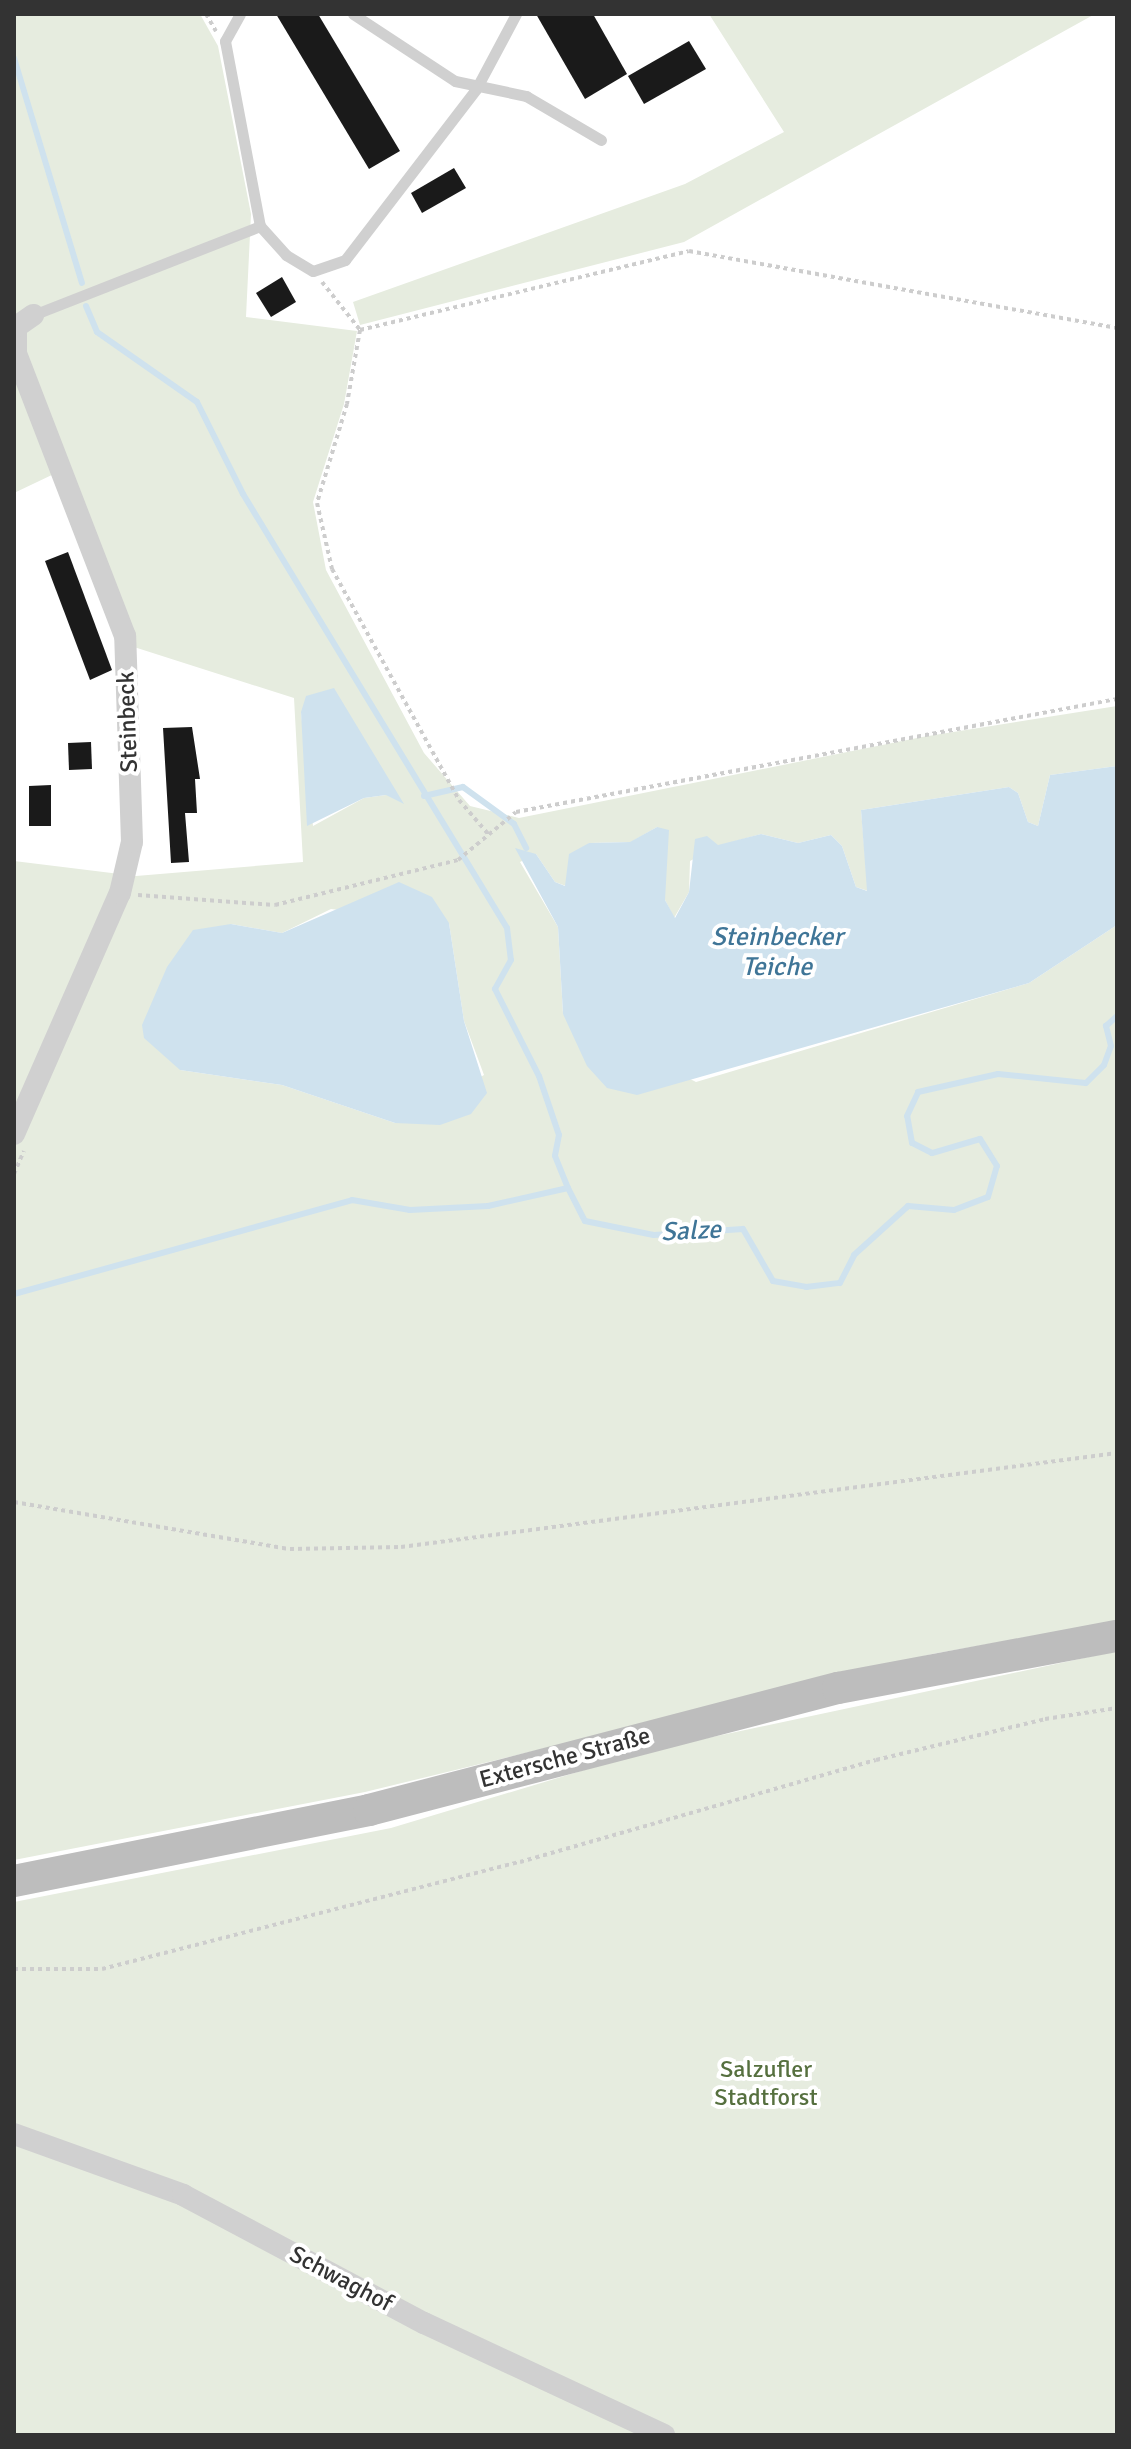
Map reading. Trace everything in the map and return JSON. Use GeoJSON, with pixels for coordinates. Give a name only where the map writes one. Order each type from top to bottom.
{"type":"FeatureCollection","features":[{"type":"Feature","properties":{"kind":"main road","name":"Extersche Straße"},"geometry":{"type":"LineString","coordinates":[[14,1881],[369,1810],[838,1688],[1117,1636]]}},
{"type":"Feature","properties":{"kind":"street","name":"Steinbeck"},"geometry":{"type":"LineString","coordinates":[[14,1134],[120,893],[132,842],[125,636],[16,353],[16,327],[33,315]]}},
{"type":"Feature","properties":{"kind":"street","name":"Schwaghof"},"geometry":{"type":"LineString","coordinates":[[14,2134],[183,2195],[424,2323],[664,2435]]}},
{"type":"Feature","properties":{"kind":"lane"},"geometry":{"type":"LineString","coordinates":[[240,14],[225,41],[260,226],[286,255],[313,271],[345,260],[476,89],[516,14]]}},
{"type":"Feature","properties":{"kind":"lane"},"geometry":{"type":"LineString","coordinates":[[353,14],[476,89],[526,96],[601,140]]}},
{"type":"Feature","properties":{"kind":"lane"},"geometry":{"type":"LineString","coordinates":[[33,315],[260,226]]}},
{"type":"Feature","properties":{"kind":"path"},"geometry":{"type":"LineString","coordinates":[[360,330],[689,251],[1117,328]]}},
{"type":"Feature","properties":{"kind":"path"},"geometry":{"type":"LineString","coordinates":[[313,271],[360,330],[347,404],[317,503],[332,569],[459,800],[489,835]]}},
{"type":"Feature","properties":{"kind":"path"},"geometry":{"type":"LineString","coordinates":[[134,895],[275,905],[458,860],[471,853],[516,812],[1117,699]]}},
{"type":"Feature","properties":{"kind":"path"},"geometry":{"type":"LineString","coordinates":[[14,1502],[290,1549],[401,1547],[1117,1453]]}},
{"type":"Feature","properties":{"kind":"path"},"geometry":{"type":"LineString","coordinates":[[14,1969],[102,1969],[505,1866],[876,1760],[1045,1719],[1117,1708]]}},
{"type":"Feature","properties":{"kind":"green space"},"geometry":{"type":"Polygon","coordinates":[[[14,14],[200,14],[218,46],[251,214],[246,317],[357,331],[344,404],[313,502],[326,570],[424,753],[470,806],[519,818],[922,737],[1117,706],[1117,766],[1050,775],[1038,826],[1028,822],[1018,793],[1009,787],[861,810],[868,891],[856,887],[842,846],[831,835],[798,843],[761,834],[718,846],[690,861],[689,892],[674,918],[665,900],[657,827],[631,842],[589,843],[566,886],[555,882],[536,854],[520,862],[558,927],[563,1014],[696,1082],[1029,983],[1117,925],[1117,1621],[932,1654],[365,1792],[14,1860],[14,861],[136,876],[303,862],[294,698],[134,647],[56,473],[14,493],[14,14]],[[301,712],[313,826],[364,798],[386,795],[301,712]],[[331,909],[282,933],[231,924],[180,1070],[282,1085],[395,1123],[484,1075],[464,1021],[449,923],[331,909]]]}},
{"type":"Feature","properties":{"kind":"green space"},"geometry":{"type":"Polygon","coordinates":[[[709,14],[1095,14],[684,242],[360,325],[353,302],[685,184],[784,132],[709,14]]]}},
{"type":"Feature","properties":{"kind":"green space","name":"Salzufler Stadtforst"},"geometry":{"type":"Polygon","coordinates":[[[1117,1651],[1117,2435],[14,2435],[14,1902],[391,1828],[651,1750],[1117,1651]]]}},
{"type":"Feature","properties":{"kind":"water"},"geometry":{"type":"Polygon","coordinates":[[[334,688],[404,804],[386,795],[364,798],[307,826],[301,712],[306,696],[334,688]]]}},
{"type":"Feature","properties":{"kind":"water","name":"Steinbecker Teiche"},"geometry":{"type":"Polygon","coordinates":[[[1117,766],[1117,925],[1029,983],[637,1095],[607,1088],[587,1066],[563,1014],[558,927],[515,848],[536,854],[555,882],[565,886],[569,854],[589,843],[630,842],[657,827],[669,830],[665,900],[675,918],[689,892],[695,839],[707,836],[718,845],[761,834],[798,843],[831,835],[842,846],[856,887],[867,891],[861,810],[1009,787],[1018,793],[1028,822],[1038,826],[1050,775],[1117,766]]]}},
{"type":"Feature","properties":{"kind":"water"},"geometry":{"type":"Polygon","coordinates":[[[399,882],[432,897],[449,923],[464,1021],[487,1093],[471,1114],[440,1125],[395,1123],[282,1085],[180,1070],[144,1038],[142,1025],[167,967],[193,930],[231,924],[282,933],[399,882]]]}},
{"type":"Feature","properties":{"kind":"building"},"geometry":{"type":"Polygon","coordinates":[[[276,14],[318,14],[400,151],[369,169],[276,14]]]}},
{"type":"Feature","properties":{"kind":"building"},"geometry":{"type":"Polygon","coordinates":[[[536,14],[593,14],[627,74],[585,99],[536,14]]]}},
{"type":"Feature","properties":{"kind":"building"},"geometry":{"type":"Polygon","coordinates":[[[689,41],[706,69],[644,104],[628,76],[689,41]]]}},
{"type":"Feature","properties":{"kind":"building"},"geometry":{"type":"Polygon","coordinates":[[[454,168],[466,188],[422,213],[411,193],[454,168]]]}},
{"type":"Feature","properties":{"kind":"building"},"geometry":{"type":"Polygon","coordinates":[[[282,277],[296,302],[271,317],[256,293],[282,277]]]}},
{"type":"Feature","properties":{"kind":"building"},"geometry":{"type":"Polygon","coordinates":[[[68,552],[112,670],[90,680],[45,561],[68,552]]]}},
{"type":"Feature","properties":{"kind":"building"},"geometry":{"type":"Polygon","coordinates":[[[192,727],[200,779],[195,779],[197,813],[185,813],[189,862],[171,863],[163,728],[192,727]]]}},
{"type":"Feature","properties":{"kind":"building"},"geometry":{"type":"Polygon","coordinates":[[[91,742],[92,769],[69,770],[68,743],[91,742]]]}},
{"type":"Feature","properties":{"kind":"building"},"geometry":{"type":"Polygon","coordinates":[[[51,785],[51,826],[29,826],[29,786],[51,785]]]}},
{"type":"Feature","properties":{"kind":"waterway"},"geometry":{"type":"LineString","coordinates":[[14,58],[82,283]]}},
{"type":"Feature","properties":{"kind":"waterway"},"geometry":{"type":"LineString","coordinates":[[86,306],[97,332],[197,402],[243,494],[507,928],[511,960],[495,989],[539,1076],[559,1135],[555,1156],[568,1188]]}},
{"type":"Feature","properties":{"kind":"waterway"},"geometry":{"type":"LineString","coordinates":[[424,796],[463,787],[514,824],[526,848]]}},
{"type":"Feature","properties":{"kind":"waterway","name":"Salze"},"geometry":{"type":"LineString","coordinates":[[14,1294],[352,1200],[410,1210],[488,1206],[568,1188],[585,1221],[654,1235],[743,1229],[773,1281],[806,1287],[840,1283],[854,1255],[908,1206],[954,1210],[988,1197],[997,1166],[980,1139],[932,1153],[912,1143],[907,1116],[918,1092],[998,1074],[1086,1083],[1104,1065],[1111,1046],[1106,1026],[1117,1016]]}}]}
